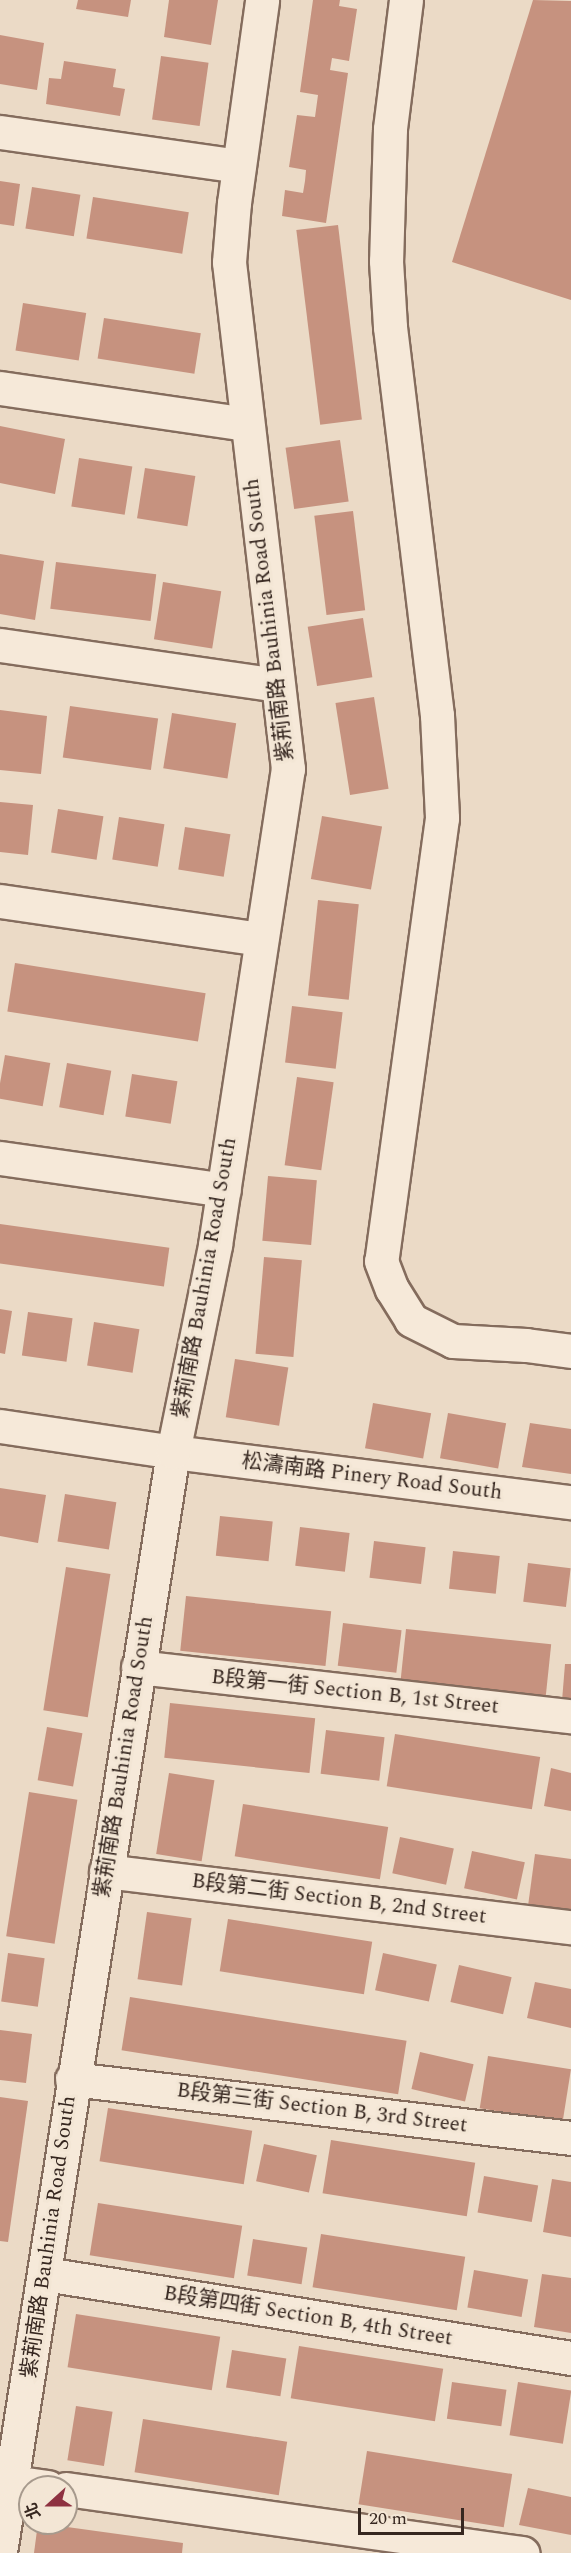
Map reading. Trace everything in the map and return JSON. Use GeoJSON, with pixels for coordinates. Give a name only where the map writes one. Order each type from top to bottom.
{"type":"FeatureCollection","features":[{"type":"Feature","properties":{"kind":"street","name":"紫荊南路 Bauhinia Road South"},"geometry":{"type":"LineString","coordinates":[[0,2552],[138,1667],[173,1452],[224,1190],[288,769],[246,424],[229,262],[239,166],[262,0]]}},
{"type":"Feature","properties":{"kind":"street"},"geometry":{"type":"LineString","coordinates":[[405,0],[390,129],[387,272],[390,327],[437,715],[442,818],[381,1261],[392,1289],[411,1320],[453,1341],[526,1345],[571,1351]]}},
{"type":"Feature","properties":{"kind":"street"},"geometry":{"type":"LineString","coordinates":[[0,132],[239,166]]}},
{"type":"Feature","properties":{"kind":"street"},"geometry":{"type":"LineString","coordinates":[[0,388],[246,424]]}},
{"type":"Feature","properties":{"kind":"street"},"geometry":{"type":"LineString","coordinates":[[0,645],[277,685]]}},
{"type":"Feature","properties":{"kind":"street"},"geometry":{"type":"LineString","coordinates":[[0,901],[261,939]]}},
{"type":"Feature","properties":{"kind":"street"},"geometry":{"type":"LineString","coordinates":[[0,1158],[224,1190]]}},
{"type":"Feature","properties":{"kind":"street","name":"松濤南路 Pinery Road South"},"geometry":{"type":"LineString","coordinates":[[0,1426],[173,1452],[571,1502]]}},
{"type":"Feature","properties":{"kind":"street","name":"B段第一街 Section B, 1st Street"},"geometry":{"type":"LineString","coordinates":[[138,1667],[571,1716]]}},
{"type":"Feature","properties":{"kind":"street","name":"B段第二街 Section B, 2nd Street"},"geometry":{"type":"LineString","coordinates":[[106,1871],[571,1927]]}},
{"type":"Feature","properties":{"kind":"street","name":"B段第三街 Section B, 3rd Street"},"geometry":{"type":"LineString","coordinates":[[72,2079],[571,2138]]}},
{"type":"Feature","properties":{"kind":"street","name":"B段第四街 Section B, 4th Street"},"geometry":{"type":"LineString","coordinates":[[45,2274],[571,2358]]}},
{"type":"Feature","properties":{"kind":"street"},"geometry":{"type":"LineString","coordinates":[[12,2482],[18,2483]]}},
{"type":"Feature","properties":{"kind":"street"},"geometry":{"type":"LineString","coordinates":[[78,2491],[523,2553]]}},
{"type":"Feature","properties":{"kind":"building"},"geometry":{"type":"Polygon","coordinates":[[[78,0],[131,0],[128,17],[76,9],[78,0]]]}},
{"type":"Feature","properties":{"kind":"building"},"geometry":{"type":"Polygon","coordinates":[[[169,0],[218,0],[211,45],[164,37],[169,0]]]}},
{"type":"Feature","properties":{"kind":"building"},"geometry":{"type":"Polygon","coordinates":[[[313,0],[340,0],[339,6],[357,9],[349,61],[332,58],[330,70],[348,73],[326,223],[282,216],[285,190],[303,193],[305,181],[306,170],[289,167],[297,115],[315,117],[318,95],[300,92],[313,0]]]}},
{"type":"Feature","properties":{"kind":"building"},"geometry":{"type":"Polygon","coordinates":[[[533,0],[571,1],[571,300],[452,262],[533,0]]]}},
{"type":"Feature","properties":{"kind":"building"},"geometry":{"type":"Polygon","coordinates":[[[0,35],[44,43],[37,90],[0,84],[0,35]]]}},
{"type":"Feature","properties":{"kind":"building"},"geometry":{"type":"Polygon","coordinates":[[[161,56],[209,63],[200,126],[152,119],[161,56]]]}},
{"type":"Feature","properties":{"kind":"building"},"geometry":{"type":"Polygon","coordinates":[[[64,61],[116,69],[113,87],[125,89],[120,116],[46,104],[49,78],[61,79],[64,61]]]}},
{"type":"Feature","properties":{"kind":"building"},"geometry":{"type":"Polygon","coordinates":[[[0,181],[20,184],[14,226],[0,224],[0,181]]]}},
{"type":"Feature","properties":{"kind":"building"},"geometry":{"type":"Polygon","coordinates":[[[32,187],[80,195],[74,236],[25,228],[32,187]]]}},
{"type":"Feature","properties":{"kind":"building"},"geometry":{"type":"Polygon","coordinates":[[[93,197],[189,212],[182,254],[86,238],[93,197]]]}},
{"type":"Feature","properties":{"kind":"building"},"geometry":{"type":"Polygon","coordinates":[[[338,225],[362,420],[320,425],[296,230],[338,225]]]}},
{"type":"Feature","properties":{"kind":"building"},"geometry":{"type":"Polygon","coordinates":[[[23,303],[86,313],[79,360],[15,350],[23,303]]]}},
{"type":"Feature","properties":{"kind":"building"},"geometry":{"type":"Polygon","coordinates":[[[104,318],[201,333],[194,374],[98,358],[104,318]]]}},
{"type":"Feature","properties":{"kind":"building"},"geometry":{"type":"Polygon","coordinates":[[[0,426],[65,439],[55,494],[0,483],[0,426]]]}},
{"type":"Feature","properties":{"kind":"building"},"geometry":{"type":"Polygon","coordinates":[[[340,440],[349,501],[294,509],[286,448],[340,440]]]}},
{"type":"Feature","properties":{"kind":"building"},"geometry":{"type":"Polygon","coordinates":[[[79,458],[132,466],[125,515],[71,506],[79,458]]]}},
{"type":"Feature","properties":{"kind":"building"},"geometry":{"type":"Polygon","coordinates":[[[145,468],[195,476],[187,526],[137,518],[145,468]]]}},
{"type":"Feature","properties":{"kind":"building"},"geometry":{"type":"Polygon","coordinates":[[[353,511],[365,610],[326,615],[314,516],[353,511]]]}},
{"type":"Feature","properties":{"kind":"building"},"geometry":{"type":"Polygon","coordinates":[[[0,554],[44,561],[35,620],[0,614],[0,554]]]}},
{"type":"Feature","properties":{"kind":"building"},"geometry":{"type":"Polygon","coordinates":[[[56,562],[156,574],[151,621],[50,609],[56,562]]]}},
{"type":"Feature","properties":{"kind":"building"},"geometry":{"type":"Polygon","coordinates":[[[163,582],[221,591],[212,649],[154,639],[163,582]]]}},
{"type":"Feature","properties":{"kind":"building"},"geometry":{"type":"Polygon","coordinates":[[[363,618],[372,677],[317,686],[308,627],[363,618]]]}},
{"type":"Feature","properties":{"kind":"building"},"geometry":{"type":"Polygon","coordinates":[[[374,697],[389,789],[350,795],[335,703],[374,697]]]}},
{"type":"Feature","properties":{"kind":"building"},"geometry":{"type":"Polygon","coordinates":[[[70,706],[158,718],[151,770],[63,757],[70,706]]]}},
{"type":"Feature","properties":{"kind":"building"},"geometry":{"type":"Polygon","coordinates":[[[0,710],[47,716],[41,774],[0,770],[0,710]]]}},
{"type":"Feature","properties":{"kind":"building"},"geometry":{"type":"Polygon","coordinates":[[[172,713],[236,723],[227,778],[163,768],[172,713]]]}},
{"type":"Feature","properties":{"kind":"building"},"geometry":{"type":"Polygon","coordinates":[[[0,802],[33,805],[28,855],[0,852],[0,802]]]}},
{"type":"Feature","properties":{"kind":"building"},"geometry":{"type":"Polygon","coordinates":[[[58,809],[103,816],[97,860],[51,852],[58,809]]]}},
{"type":"Feature","properties":{"kind":"building"},"geometry":{"type":"Polygon","coordinates":[[[322,816],[382,827],[371,890],[311,879],[322,816]]]}},
{"type":"Feature","properties":{"kind":"building"},"geometry":{"type":"Polygon","coordinates":[[[119,817],[164,824],[158,867],[112,859],[119,817]]]}},
{"type":"Feature","properties":{"kind":"building"},"geometry":{"type":"Polygon","coordinates":[[[185,827],[230,834],[224,877],[178,869],[185,827]]]}},
{"type":"Feature","properties":{"kind":"building"},"geometry":{"type":"Polygon","coordinates":[[[318,900],[359,904],[349,1000],[308,995],[318,900]]]}},
{"type":"Feature","properties":{"kind":"building"},"geometry":{"type":"Polygon","coordinates":[[[15,963],[206,993],[198,1042],[7,1011],[15,963]]]}},
{"type":"Feature","properties":{"kind":"building"},"geometry":{"type":"Polygon","coordinates":[[[292,1006],[343,1012],[336,1069],[285,1063],[292,1006]]]}},
{"type":"Feature","properties":{"kind":"building"},"geometry":{"type":"Polygon","coordinates":[[[5,1055],[50,1063],[43,1106],[0,1099],[5,1055]]]}},
{"type":"Feature","properties":{"kind":"building"},"geometry":{"type":"Polygon","coordinates":[[[67,1063],[111,1071],[104,1115],[59,1107],[67,1063]]]}},
{"type":"Feature","properties":{"kind":"building"},"geometry":{"type":"Polygon","coordinates":[[[132,1074],[177,1081],[171,1124],[125,1116],[132,1074]]]}},
{"type":"Feature","properties":{"kind":"building"},"geometry":{"type":"Polygon","coordinates":[[[297,1077],[334,1082],[321,1170],[285,1165],[297,1077]]]}},
{"type":"Feature","properties":{"kind":"building"},"geometry":{"type":"Polygon","coordinates":[[[268,1176],[317,1180],[311,1245],[262,1241],[268,1176]]]}},
{"type":"Feature","properties":{"kind":"building"},"geometry":{"type":"Polygon","coordinates":[[[0,1224],[169,1248],[164,1286],[0,1263],[0,1224]]]}},
{"type":"Feature","properties":{"kind":"building"},"geometry":{"type":"Polygon","coordinates":[[[264,1257],[302,1260],[293,1357],[256,1354],[264,1257]]]}},
{"type":"Feature","properties":{"kind":"building"},"geometry":{"type":"Polygon","coordinates":[[[0,1309],[12,1311],[5,1354],[0,1353],[0,1309]]]}},
{"type":"Feature","properties":{"kind":"building"},"geometry":{"type":"Polygon","coordinates":[[[28,1312],[73,1318],[66,1362],[22,1356],[28,1312]]]}},
{"type":"Feature","properties":{"kind":"building"},"geometry":{"type":"Polygon","coordinates":[[[94,1322],[139,1329],[133,1373],[87,1365],[94,1322]]]}},
{"type":"Feature","properties":{"kind":"building"},"geometry":{"type":"Polygon","coordinates":[[[235,1359],[288,1367],[279,1426],[226,1417],[235,1359]]]}},
{"type":"Feature","properties":{"kind":"building"},"geometry":{"type":"Polygon","coordinates":[[[373,1403],[431,1413],[423,1459],[365,1448],[373,1403]]]}},
{"type":"Feature","properties":{"kind":"building"},"geometry":{"type":"Polygon","coordinates":[[[448,1413],[506,1423],[498,1469],[440,1458],[448,1413]]]}},
{"type":"Feature","properties":{"kind":"building"},"geometry":{"type":"Polygon","coordinates":[[[530,1423],[571,1429],[571,1474],[522,1467],[530,1423]]]}},
{"type":"Feature","properties":{"kind":"building"},"geometry":{"type":"Polygon","coordinates":[[[0,1488],[46,1495],[38,1543],[0,1536],[0,1488]]]}},
{"type":"Feature","properties":{"kind":"building"},"geometry":{"type":"Polygon","coordinates":[[[65,1494],[116,1502],[109,1550],[57,1541],[65,1494]]]}},
{"type":"Feature","properties":{"kind":"building"},"geometry":{"type":"Polygon","coordinates":[[[220,1516],[273,1522],[269,1561],[216,1556],[220,1516]]]}},
{"type":"Feature","properties":{"kind":"building"},"geometry":{"type":"Polygon","coordinates":[[[300,1527],[350,1533],[345,1572],[295,1566],[300,1527]]]}},
{"type":"Feature","properties":{"kind":"building"},"geometry":{"type":"Polygon","coordinates":[[[374,1541],[426,1547],[421,1584],[369,1578],[374,1541]]]}},
{"type":"Feature","properties":{"kind":"building"},"geometry":{"type":"Polygon","coordinates":[[[453,1551],[500,1556],[496,1594],[449,1589],[453,1551]]]}},
{"type":"Feature","properties":{"kind":"building"},"geometry":{"type":"Polygon","coordinates":[[[528,1563],[571,1568],[566,1607],[523,1602],[528,1563]]]}},
{"type":"Feature","properties":{"kind":"building"},"geometry":{"type":"Polygon","coordinates":[[[66,1567],[110,1574],[88,1717],[43,1710],[66,1567]]]}},
{"type":"Feature","properties":{"kind":"building"},"geometry":{"type":"Polygon","coordinates":[[[186,1596],[331,1611],[325,1666],[180,1651],[186,1596]]]}},
{"type":"Feature","properties":{"kind":"building"},"geometry":{"type":"Polygon","coordinates":[[[343,1623],[402,1630],[396,1673],[338,1666],[343,1623]]]}},
{"type":"Feature","properties":{"kind":"building"},"geometry":{"type":"Polygon","coordinates":[[[406,1629],[551,1644],[546,1697],[400,1682],[406,1629]]]}},
{"type":"Feature","properties":{"kind":"building"},"geometry":{"type":"Polygon","coordinates":[[[565,1664],[571,1664],[571,1702],[562,1701],[565,1664]]]}},
{"type":"Feature","properties":{"kind":"building"},"geometry":{"type":"Polygon","coordinates":[[[170,1703],[315,1718],[309,1773],[164,1758],[170,1703]]]}},
{"type":"Feature","properties":{"kind":"building"},"geometry":{"type":"Polygon","coordinates":[[[47,1727],[82,1733],[73,1786],[38,1780],[47,1727]]]}},
{"type":"Feature","properties":{"kind":"building"},"geometry":{"type":"Polygon","coordinates":[[[326,1730],[385,1737],[379,1781],[321,1774],[326,1730]]]}},
{"type":"Feature","properties":{"kind":"building"},"geometry":{"type":"Polygon","coordinates":[[[395,1734],[540,1757],[532,1809],[387,1786],[395,1734]]]}},
{"type":"Feature","properties":{"kind":"building"},"geometry":{"type":"Polygon","coordinates":[[[551,1768],[571,1773],[571,1811],[544,1806],[551,1768]]]}},
{"type":"Feature","properties":{"kind":"building"},"geometry":{"type":"Polygon","coordinates":[[[169,1773],[214,1780],[202,1861],[156,1854],[169,1773]]]}},
{"type":"Feature","properties":{"kind":"building"},"geometry":{"type":"Polygon","coordinates":[[[29,1792],[77,1800],[55,1944],[6,1936],[29,1792]]]}},
{"type":"Feature","properties":{"kind":"building"},"geometry":{"type":"Polygon","coordinates":[[[243,1804],[388,1827],[380,1879],[235,1856],[243,1804]]]}},
{"type":"Feature","properties":{"kind":"building"},"geometry":{"type":"Polygon","coordinates":[[[400,1837],[454,1848],[446,1885],[392,1873],[400,1837]]]}},
{"type":"Feature","properties":{"kind":"building"},"geometry":{"type":"Polygon","coordinates":[[[472,1851],[525,1862],[517,1899],[464,1888],[472,1851]]]}},
{"type":"Feature","properties":{"kind":"building"},"geometry":{"type":"Polygon","coordinates":[[[535,1854],[571,1859],[571,1913],[528,1906],[535,1854]]]}},
{"type":"Feature","properties":{"kind":"building"},"geometry":{"type":"Polygon","coordinates":[[[147,1912],[192,1918],[182,1986],[138,1979],[147,1912]]]}},
{"type":"Feature","properties":{"kind":"building"},"geometry":{"type":"Polygon","coordinates":[[[228,1919],[372,1942],[364,1994],[220,1971],[228,1919]]]}},
{"type":"Feature","properties":{"kind":"building"},"geometry":{"type":"Polygon","coordinates":[[[8,1953],[45,1958],[38,2007],[1,2002],[8,1953]]]}},
{"type":"Feature","properties":{"kind":"building"},"geometry":{"type":"Polygon","coordinates":[[[383,1953],[437,1964],[429,2002],[375,1990],[383,1953]]]}},
{"type":"Feature","properties":{"kind":"building"},"geometry":{"type":"Polygon","coordinates":[[[459,1965],[512,1977],[503,2014],[450,2002],[459,1965]]]}},
{"type":"Feature","properties":{"kind":"building"},"geometry":{"type":"Polygon","coordinates":[[[535,1982],[571,1989],[571,2028],[527,2018],[535,1982]]]}},
{"type":"Feature","properties":{"kind":"building"},"geometry":{"type":"Polygon","coordinates":[[[130,1997],[407,2041],[398,2094],[122,2050],[130,1997]]]}},
{"type":"Feature","properties":{"kind":"building"},"geometry":{"type":"Polygon","coordinates":[[[0,2030],[32,2034],[26,2083],[0,2080],[0,2030]]]}},
{"type":"Feature","properties":{"kind":"building"},"geometry":{"type":"Polygon","coordinates":[[[420,2052],[474,2064],[465,2101],[411,2089],[420,2052]]]}},
{"type":"Feature","properties":{"kind":"building"},"geometry":{"type":"Polygon","coordinates":[[[488,2056],[571,2069],[563,2121],[480,2108],[488,2056]]]}},
{"type":"Feature","properties":{"kind":"building"},"geometry":{"type":"Polygon","coordinates":[[[0,2097],[28,2101],[8,2242],[0,2241],[0,2097]]]}},
{"type":"Feature","properties":{"kind":"building"},"geometry":{"type":"Polygon","coordinates":[[[108,2108],[252,2131],[244,2184],[100,2161],[108,2108]]]}},
{"type":"Feature","properties":{"kind":"building"},"geometry":{"type":"Polygon","coordinates":[[[331,2140],[475,2163],[467,2216],[323,2193],[331,2140]]]}},
{"type":"Feature","properties":{"kind":"building"},"geometry":{"type":"Polygon","coordinates":[[[264,2144],[317,2155],[309,2192],[256,2181],[264,2144]]]}},
{"type":"Feature","properties":{"kind":"building"},"geometry":{"type":"Polygon","coordinates":[[[484,2176],[538,2186],[532,2222],[478,2212],[484,2176]]]}},
{"type":"Feature","properties":{"kind":"building"},"geometry":{"type":"Polygon","coordinates":[[[552,2179],[571,2182],[571,2237],[543,2232],[552,2179]]]}},
{"type":"Feature","properties":{"kind":"building"},"geometry":{"type":"Polygon","coordinates":[[[98,2203],[242,2226],[234,2278],[90,2255],[98,2203]]]}},
{"type":"Feature","properties":{"kind":"building"},"geometry":{"type":"Polygon","coordinates":[[[321,2234],[465,2257],[457,2310],[313,2287],[321,2234]]]}},
{"type":"Feature","properties":{"kind":"building"},"geometry":{"type":"Polygon","coordinates":[[[253,2239],[307,2248],[302,2284],[247,2276],[253,2239]]]}},
{"type":"Feature","properties":{"kind":"building"},"geometry":{"type":"Polygon","coordinates":[[[474,2270],[528,2280],[522,2317],[467,2307],[474,2270]]]}},
{"type":"Feature","properties":{"kind":"building"},"geometry":{"type":"Polygon","coordinates":[[[542,2274],[571,2278],[571,2333],[534,2327],[542,2274]]]}},
{"type":"Feature","properties":{"kind":"building"},"geometry":{"type":"Polygon","coordinates":[[[76,2314],[220,2337],[212,2390],[68,2367],[76,2314]]]}},
{"type":"Feature","properties":{"kind":"building"},"geometry":{"type":"Polygon","coordinates":[[[299,2346],[443,2369],[435,2421],[291,2398],[299,2346]]]}},
{"type":"Feature","properties":{"kind":"building"},"geometry":{"type":"Polygon","coordinates":[[[232,2350],[286,2359],[280,2396],[226,2388],[232,2350]]]}},
{"type":"Feature","properties":{"kind":"building"},"geometry":{"type":"Polygon","coordinates":[[[452,2382],[506,2390],[501,2426],[447,2419],[452,2382]]]}},
{"type":"Feature","properties":{"kind":"building"},"geometry":{"type":"Polygon","coordinates":[[[518,2382],[571,2390],[563,2444],[510,2435],[518,2382]]]}},
{"type":"Feature","properties":{"kind":"building"},"geometry":{"type":"Polygon","coordinates":[[[76,2406],[113,2412],[104,2466],[67,2460],[76,2406]]]}},
{"type":"Feature","properties":{"kind":"building"},"geometry":{"type":"Polygon","coordinates":[[[143,2419],[287,2442],[279,2495],[135,2472],[143,2419]]]}},
{"type":"Feature","properties":{"kind":"building"},"geometry":{"type":"Polygon","coordinates":[[[367,2451],[512,2474],[504,2527],[359,2504],[367,2451]]]}},
{"type":"Feature","properties":{"kind":"building"},"geometry":{"type":"Polygon","coordinates":[[[528,2488],[571,2497],[571,2535],[519,2525],[528,2488]]]}},
{"type":"Feature","properties":{"kind":"building"},"geometry":{"type":"Polygon","coordinates":[[[78,2529],[183,2543],[182,2553],[34,2553],[36,2535],[78,2535],[78,2529]]]}}]}
